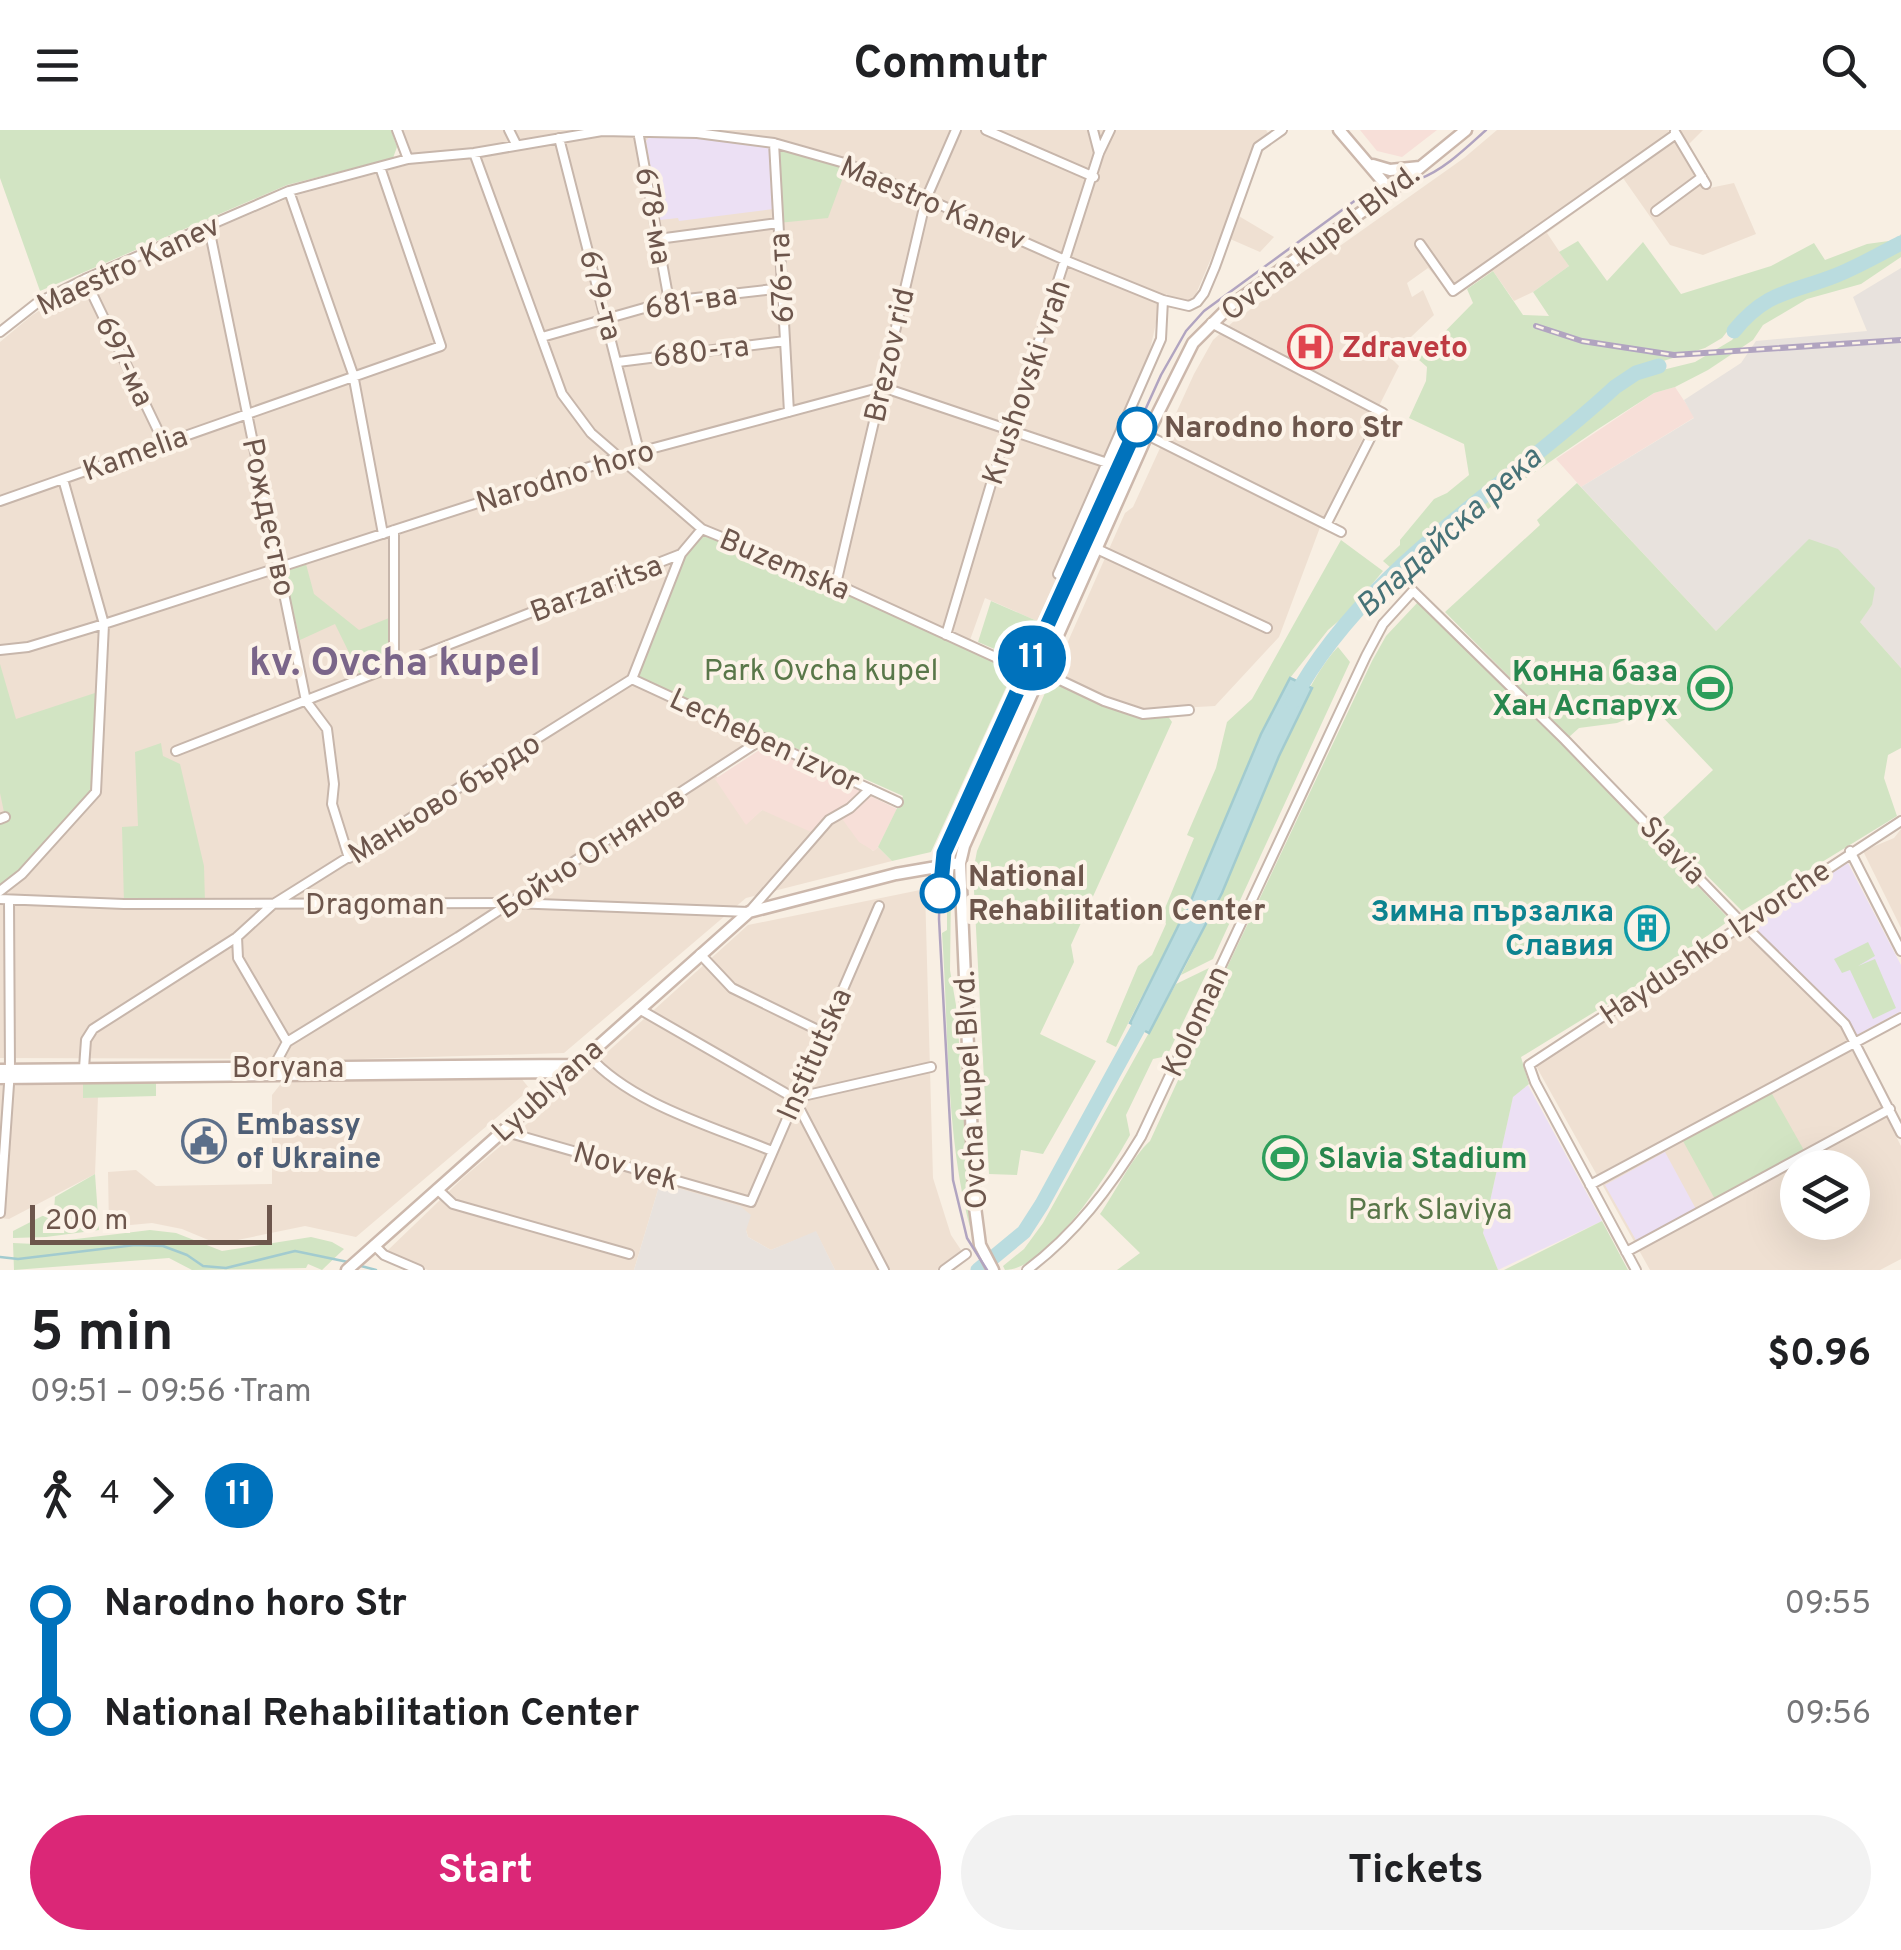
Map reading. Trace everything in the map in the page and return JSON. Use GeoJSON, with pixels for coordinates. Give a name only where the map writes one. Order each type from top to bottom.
{"type":"FeatureCollection","features":[{"type":"Feature","properties":{"kind":"street"},"geometry":{"type":"LineString","coordinates":[[396,130],[408,159]]}},
{"type":"Feature","properties":{"kind":"street"},"geometry":{"type":"LineString","coordinates":[[509,130],[516,144]]}},
{"type":"Feature","properties":{"kind":"street","name":"Brezov rid"},"geometry":{"type":"LineString","coordinates":[[836,584],[926,198],[956,130]]}},
{"type":"Feature","properties":{"kind":"street"},"geometry":{"type":"LineString","coordinates":[[986,130],[1094,177]]}},
{"type":"Feature","properties":{"kind":"street"},"geometry":{"type":"LineString","coordinates":[[1093,130],[1099,153]]}},
{"type":"Feature","properties":{"kind":"street","name":"Krushovski vrah"},"geometry":{"type":"LineString","coordinates":[[946,635],[1009,430],[1099,153],[1110,130]]}},
{"type":"Feature","properties":{"kind":"street"},"geometry":{"type":"LineString","coordinates":[[1058,574],[1161,339],[1164,300],[1182,306],[1198,302],[1216,267],[1258,147],[1282,130]]}},
{"type":"Feature","properties":{"kind":"street"},"geometry":{"type":"LineString","coordinates":[[1340,130],[1391,191]]}},
{"type":"Feature","properties":{"kind":"street","name":"Ovcha kupel Blvd."},"geometry":{"type":"LineString","coordinates":[[993,1270],[980,1248],[972,1154],[960,863],[964,846],[1178,367],[1211,323],[1391,191],[1466,130]]}},
{"type":"Feature","properties":{"kind":"street","name":"Maestro Kanev"},"geometry":{"type":"LineString","coordinates":[[0,332],[37,303],[85,279],[289,191],[408,159],[474,153],[601,131],[696,131],[774,143],[848,164],[1164,300]]}},
{"type":"Feature","properties":{"kind":"street","name":"678-ма"},"geometry":{"type":"LineString","coordinates":[[638,131],[669,302]]}},
{"type":"Feature","properties":{"kind":"street"},"geometry":{"type":"LineString","coordinates":[[1420,244],[1453,290],[1675,132],[1704,181],[1656,212]]}},
{"type":"Feature","properties":{"kind":"street","name":"679-та"},"geometry":{"type":"LineString","coordinates":[[559,138],[640,452]]}},
{"type":"Feature","properties":{"kind":"street","name":"676-та"},"geometry":{"type":"LineString","coordinates":[[774,143],[789,412]]}},
{"type":"Feature","properties":{"kind":"street","name":"Buzemska"},"geometry":{"type":"LineString","coordinates":[[474,153],[562,394],[591,433],[702,529],[836,584],[1006,662]]}},
{"type":"Feature","properties":{"kind":"street"},"geometry":{"type":"LineString","coordinates":[[1368,163],[1390,170],[1420,167]]}},
{"type":"Feature","properties":{"kind":"street","name":"Kamelia"},"geometry":{"type":"LineString","coordinates":[[0,501],[441,346],[380,167]]}},
{"type":"Feature","properties":{"kind":"street"},"geometry":{"type":"LineString","coordinates":[[289,191],[354,374],[383,534]]}},
{"type":"Feature","properties":{"kind":"street"},"geometry":{"type":"LineString","coordinates":[[658,238],[778,224]]}},
{"type":"Feature","properties":{"kind":"street","name":"Рождество"},"geometry":{"type":"LineString","coordinates":[[209,228],[306,700],[326,729],[334,784],[332,804],[349,858]]}},
{"type":"Feature","properties":{"kind":"street","name":"697-ма"},"geometry":{"type":"LineString","coordinates":[[85,279],[164,443]]}},
{"type":"Feature","properties":{"kind":"street","name":"681-ва"},"geometry":{"type":"LineString","coordinates":[[542,337],[669,302],[783,288]]}},
{"type":"Feature","properties":{"kind":"street"},"geometry":{"type":"LineString","coordinates":[[1211,323],[1383,413],[1327,523]]}},
{"type":"Feature","properties":{"kind":"street","name":"680-та"},"geometry":{"type":"LineString","coordinates":[[618,362],[785,340]]}},
{"type":"Feature","properties":{"kind":"street"},"geometry":{"type":"LineString","coordinates":[[882,387],[1131,472]]}},
{"type":"Feature","properties":{"kind":"street","name":"Narodno horo"},"geometry":{"type":"LineString","coordinates":[[0,650],[28,647],[104,624],[620,457],[882,387]]}},
{"type":"Feature","properties":{"kind":"street"},"geometry":{"type":"LineString","coordinates":[[1147,435],[1341,532]]}},
{"type":"Feature","properties":{"kind":"street"},"geometry":{"type":"LineString","coordinates":[[0,890],[22,874],[96,792],[104,624],[63,479]]}},
{"type":"Feature","properties":{"kind":"street"},"geometry":{"type":"LineString","coordinates":[[632,680],[681,554],[702,529]]}},
{"type":"Feature","properties":{"kind":"street"},"geometry":{"type":"LineString","coordinates":[[394,530],[394,667]]}},
{"type":"Feature","properties":{"kind":"street"},"geometry":{"type":"LineString","coordinates":[[1097,549],[1268,628]]}},
{"type":"Feature","properties":{"kind":"street","name":"Barzaritsa"},"geometry":{"type":"LineString","coordinates":[[176,751],[681,554]]}},
{"type":"Feature","properties":{"kind":"street","name":"Slavia"},"geometry":{"type":"LineString","coordinates":[[1413,591],[1566,740],[1845,1024],[1901,1133]]}},
{"type":"Feature","properties":{"kind":"street","name":"Koloman"},"geometry":{"type":"LineString","coordinates":[[1027,1270],[1056,1249],[1093,1208],[1141,1136],[1366,656],[1384,624],[1413,591]]}},
{"type":"Feature","properties":{"kind":"street"},"geometry":{"type":"LineString","coordinates":[[1041,671],[1104,702],[1143,714],[1188,710]]}},
{"type":"Feature","properties":{"kind":"street","name":"Lecheben izvor"},"geometry":{"type":"LineString","coordinates":[[632,680],[898,802]]}},
{"type":"Feature","properties":{"kind":"street","name":"Маньово бърдо"},"geometry":{"type":"LineString","coordinates":[[84,1068],[86,1040],[93,1029],[236,936],[272,905],[632,680]]}},
{"type":"Feature","properties":{"kind":"street","name":"Бойчо Огнянов"},"geometry":{"type":"LineString","coordinates":[[287,1042],[512,903],[764,738]]}},
{"type":"Feature","properties":{"kind":"street","name":"Lyublyana"},"geometry":{"type":"LineString","coordinates":[[347,1270],[749,912],[829,820],[850,808],[870,788]]}},
{"type":"Feature","properties":{"kind":"street","name":"Haydushko Izvorche"},"geometry":{"type":"LineString","coordinates":[[1590,1184],[1529,1065],[1901,821]]}},
{"type":"Feature","properties":{"kind":"street"},"geometry":{"type":"LineString","coordinates":[[1850,852],[1901,952]]}},
{"type":"Feature","properties":{"kind":"street","name":"Lyublyana"},"geometry":{"type":"LineString","coordinates":[[749,912],[896,874],[960,863]]}},
{"type":"Feature","properties":{"kind":"street"},"geometry":{"type":"LineString","coordinates":[[1,1212],[4,899]]}},
{"type":"Feature","properties":{"kind":"street","name":"Dragoman"},"geometry":{"type":"LineString","coordinates":[[4,899],[124,904],[512,903],[749,912]]}},
{"type":"Feature","properties":{"kind":"street","name":"Institutska"},"geometry":{"type":"LineString","coordinates":[[751,1202],[878,906]]}},
{"type":"Feature","properties":{"kind":"street"},"geometry":{"type":"LineString","coordinates":[[236,936],[238,958],[287,1042],[274,1068]]}},
{"type":"Feature","properties":{"kind":"street"},"geometry":{"type":"LineString","coordinates":[[700,954],[732,988],[824,1034]]}},
{"type":"Feature","properties":{"kind":"street"},"geometry":{"type":"LineString","coordinates":[[639,1009],[794,1098],[884,1270]]}},
{"type":"Feature","properties":{"kind":"street"},"geometry":{"type":"LineString","coordinates":[[1636,1270],[1590,1184],[1901,1018]]}},
{"type":"Feature","properties":{"kind":"street"},"geometry":{"type":"LineString","coordinates":[[588,1055],[612,1080],[642,1096],[772,1151]]}},
{"type":"Feature","properties":{"kind":"street"},"geometry":{"type":"LineString","coordinates":[[794,1098],[931,1067]]}},
{"type":"Feature","properties":{"kind":"street","name":"Boryana"},"geometry":{"type":"LineString","coordinates":[[5,1074],[84,1068],[572,1068]]}},
{"type":"Feature","properties":{"kind":"street","name":"Boryana"},"geometry":{"type":"LineString","coordinates":[[5,1074],[572,1068]]}},
{"type":"Feature","properties":{"kind":"street"},"geometry":{"type":"LineString","coordinates":[[1626,1252],[1890,1109]]}},
{"type":"Feature","properties":{"kind":"street","name":"Nov vek"},"geometry":{"type":"LineString","coordinates":[[501,1130],[751,1202]]}},
{"type":"Feature","properties":{"kind":"street"},"geometry":{"type":"LineString","coordinates":[[437,1189],[453,1204],[629,1254]]}},
{"type":"Feature","properties":{"kind":"street"},"geometry":{"type":"LineString","coordinates":[[374,1245],[384,1255],[419,1270]]}},
{"type":"Feature","properties":{"kind":"street"},"geometry":{"type":"LineString","coordinates":[[944,1270],[966,1254]]}},
{"type":"Feature","properties":{"kind":"shaded area"},"geometry":{"type":"Polygon","coordinates":[[[399,130],[1266,130],[1232,212],[1274,237],[1260,252],[1221,235],[1193,301],[1181,303],[1162,296],[1148,359],[1073,544],[1037,621],[985,598],[970,640],[837,579],[701,524],[677,551],[628,681],[755,739],[712,769],[746,824],[762,810],[841,815],[873,851],[878,847],[892,861],[746,898],[564,1053],[362,1059],[0,1058],[0,342],[72,289],[294,196],[411,164],[399,130]]]}},
{"type":"Feature","properties":{"kind":"shaded area"},"geometry":{"type":"Polygon","coordinates":[[[1360,130],[1437,130],[1402,157],[1377,151],[1360,130]]]}},
{"type":"Feature","properties":{"kind":"shaded area"},"geometry":{"type":"Polygon","coordinates":[[[1497,130],[1703,130],[1682,151],[1705,189],[1734,183],[1756,234],[1703,255],[1670,245],[1623,178],[1547,233],[1569,266],[1514,301],[1493,271],[1456,295],[1428,268],[1407,283],[1412,297],[1423,290],[1434,315],[1390,357],[1399,366],[1325,514],[1279,637],[1215,706],[1143,710],[1105,698],[1054,673],[1125,513],[1133,507],[1213,340],[1497,130]]]}},
{"type":"Feature","properties":{"kind":"shaded area"},"geometry":{"type":"Polygon","coordinates":[[[649,137],[685,137],[769,148],[773,209],[660,220],[646,141],[649,137]]]}},
{"type":"Feature","properties":{"kind":"shaded area"},"geometry":{"type":"Polygon","coordinates":[[[1901,268],[1901,668],[1859,621],[1872,605],[1809,540],[1716,631],[1581,487],[1694,418],[1684,400],[1741,363],[1756,341],[1867,331],[1853,297],[1901,268]]]}},
{"type":"Feature","properties":{"kind":"shaded area"},"geometry":{"type":"Polygon","coordinates":[[[1675,387],[1695,417],[1581,487],[1556,459],[1654,393],[1675,387]]]}},
{"type":"Feature","properties":{"kind":"shaded area"},"geometry":{"type":"Polygon","coordinates":[[[767,745],[897,809],[878,847],[874,851],[859,842],[840,816],[811,832],[762,810],[746,825],[715,779],[767,745]]]}},
{"type":"Feature","properties":{"kind":"shaded area"},"geometry":{"type":"Polygon","coordinates":[[[1901,829],[1901,928],[1863,851],[1894,838],[1901,829]]]}},
{"type":"Feature","properties":{"kind":"shaded area"},"geometry":{"type":"Polygon","coordinates":[[[1848,863],[1901,965],[1901,1011],[1857,1035],[1846,1018],[1751,925],[1848,863]]]}},
{"type":"Feature","properties":{"kind":"shaded area"},"geometry":{"type":"Polygon","coordinates":[[[925,889],[933,1178],[951,1235],[963,1253],[937,1270],[835,1270],[816,1232],[771,1250],[748,1237],[746,1230],[660,1183],[634,1270],[428,1270],[397,1260],[387,1251],[465,1176],[748,925],[925,889]]]}},
{"type":"Feature","properties":{"kind":"shaded area"},"geometry":{"type":"Polygon","coordinates":[[[1740,929],[1841,1027],[1901,1146],[1901,1259],[1880,1270],[1650,1270],[1536,1066],[1740,929]]]}},
{"type":"Feature","properties":{"kind":"shaded area"},"geometry":{"type":"Polygon","coordinates":[[[521,1078],[529,1088],[522,1096],[356,1237],[305,1226],[218,1244],[182,1229],[152,1223],[109,1227],[108,1172],[136,1170],[156,1186],[272,1184],[272,1095],[283,1081],[521,1078]]]}},
{"type":"Feature","properties":{"kind":"shaded area"},"geometry":{"type":"Polygon","coordinates":[[[83,1083],[83,1098],[98,1097],[95,1174],[9,1219],[0,1218],[0,1086],[83,1083]]]}},
{"type":"Feature","properties":{"kind":"shaded area"},"geometry":{"type":"Polygon","coordinates":[[[1528,1085],[1602,1221],[1498,1270],[1483,1233],[1513,1096],[1528,1085]]]}},
{"type":"Feature","properties":{"kind":"shaded area"},"geometry":{"type":"Polygon","coordinates":[[[1665,1152],[1697,1211],[1637,1242],[1605,1185],[1665,1152]]]}},
{"type":"Feature","properties":{"kind":"shaded area"},"geometry":{"type":"Polygon","coordinates":[[[660,1183],[740,1206],[751,1215],[748,1237],[771,1250],[816,1231],[835,1270],[634,1270],[660,1183]]]}},
{"type":"Feature","properties":{"kind":"green space"},"geometry":{"type":"Polygon","coordinates":[[[0,130],[391,130],[397,147],[393,158],[287,185],[40,291],[0,178],[0,130]]]}},
{"type":"Feature","properties":{"kind":"green space"},"geometry":{"type":"Polygon","coordinates":[[[774,143],[848,164],[828,218],[778,223],[774,143]]]}},
{"type":"Feature","properties":{"kind":"green space"},"geometry":{"type":"Polygon","coordinates":[[[1901,234],[1901,238],[1831,274],[1760,298],[1744,310],[1722,338],[1705,348],[1631,371],[1391,568],[1383,561],[1434,499],[1469,475],[1464,444],[1409,418],[1426,381],[1427,367],[1418,359],[1473,303],[1467,289],[1493,271],[1523,315],[1549,316],[1533,292],[1569,266],[1559,252],[1578,241],[1607,281],[1643,242],[1681,294],[1771,266],[1814,243],[1825,260],[1867,244],[1896,240],[1901,234]]]}},
{"type":"Feature","properties":{"kind":"green space"},"geometry":{"type":"Polygon","coordinates":[[[1901,247],[1901,257],[1861,284],[1807,299],[1763,325],[1753,340],[1708,370],[1654,393],[1598,429],[1513,487],[1407,581],[1401,575],[1638,376],[1695,362],[1732,340],[1756,312],[1771,302],[1848,275],[1901,247]]]}},
{"type":"Feature","properties":{"kind":"green space","name":"Конна база Хан Аспарух"},"geometry":{"type":"Polygon","coordinates":[[[1577,483],[1716,631],[1809,539],[1838,549],[1875,588],[1872,605],[1860,622],[1901,668],[1901,748],[1888,755],[1884,778],[1897,816],[1742,911],[1656,824],[1713,770],[1654,708],[1617,723],[1579,728],[1569,737],[1445,612],[1540,525],[1537,520],[1577,483]]]}},
{"type":"Feature","properties":{"kind":"green space","name":"Park Ovcha kupel"},"geometry":{"type":"Polygon","coordinates":[[[702,535],[836,588],[1014,670],[931,852],[892,861],[878,847],[903,796],[637,677],[684,557],[702,535]]]}},
{"type":"Feature","properties":{"kind":"green space"},"geometry":{"type":"Polygon","coordinates":[[[1341,540],[1383,571],[1290,678],[1261,734],[1192,898],[1116,1047],[1106,1042],[1138,966],[1152,955],[1166,924],[1163,913],[1194,838],[1187,835],[1216,768],[1227,722],[1252,699],[1341,540]]]}},
{"type":"Feature","properties":{"kind":"green space"},"geometry":{"type":"Polygon","coordinates":[[[306,564],[314,594],[359,630],[389,618],[390,668],[362,679],[335,624],[300,640],[284,571],[306,564]]]}},
{"type":"Feature","properties":{"kind":"green space"},"geometry":{"type":"Polygon","coordinates":[[[991,601],[1037,621],[1018,659],[978,642],[991,601]]]}},
{"type":"Feature","properties":{"kind":"green space"},"geometry":{"type":"Polygon","coordinates":[[[1418,602],[1559,740],[1730,920],[1627,992],[1521,1057],[1529,1084],[1513,1097],[1483,1233],[1498,1270],[1117,1270],[1140,1253],[1100,1214],[1150,1141],[1189,1048],[1372,661],[1386,636],[1418,602]]]}},
{"type":"Feature","properties":{"kind":"green space"},"geometry":{"type":"Polygon","coordinates":[[[1338,647],[1350,662],[1213,959],[1181,975],[1235,861],[1296,716],[1316,677],[1338,647]]]}},
{"type":"Feature","properties":{"kind":"green space"},"geometry":{"type":"Polygon","coordinates":[[[0,664],[16,719],[101,691],[96,792],[0,891],[0,819],[5,817],[0,793],[0,664]]]}},
{"type":"Feature","properties":{"kind":"green space"},"geometry":{"type":"Polygon","coordinates":[[[1051,679],[1103,704],[1167,715],[1172,722],[1071,945],[1074,962],[1040,1034],[1096,1061],[1043,1154],[1021,1150],[1017,1175],[989,1174],[973,872],[977,851],[1051,679]]]}},
{"type":"Feature","properties":{"kind":"green space"},"geometry":{"type":"Polygon","coordinates":[[[161,743],[163,756],[180,764],[204,866],[205,903],[124,904],[122,827],[138,826],[135,752],[161,743]]]}},
{"type":"Feature","properties":{"kind":"green space"},"geometry":{"type":"Polygon","coordinates":[[[947,890],[951,890],[950,970],[957,1011],[971,1231],[956,1158],[949,1083],[942,933],[947,930],[947,890]]]}},
{"type":"Feature","properties":{"kind":"green space"},"geometry":{"type":"Polygon","coordinates":[[[1868,942],[1875,956],[1858,966],[1875,959],[1896,1008],[1873,1019],[1850,970],[1842,973],[1834,959],[1868,942]]]}},
{"type":"Feature","properties":{"kind":"green space"},"geometry":{"type":"Polygon","coordinates":[[[1209,968],[1167,1056],[1153,1059],[1126,1115],[1130,1135],[1108,1171],[1058,1237],[1022,1266],[1005,1270],[1003,1266],[1024,1249],[1043,1223],[1176,984],[1209,968]]]}},
{"type":"Feature","properties":{"kind":"green space"},"geometry":{"type":"Polygon","coordinates":[[[83,1083],[156,1083],[156,1096],[83,1098],[83,1083]]]}},
{"type":"Feature","properties":{"kind":"green space"},"geometry":{"type":"Polygon","coordinates":[[[1771,1092],[1804,1150],[1780,1150],[1780,1166],[1716,1201],[1683,1141],[1771,1092]]]}},
{"type":"Feature","properties":{"kind":"green space"},"geometry":{"type":"Polygon","coordinates":[[[95,1174],[99,1230],[13,1238],[13,1231],[54,1210],[55,1197],[95,1174]]]}},
{"type":"Feature","properties":{"kind":"green space","name":"Park Slaviya"},"geometry":{"type":"Polygon","coordinates":[[[1602,1221],[1628,1270],[1504,1270],[1602,1221]]]}},
{"type":"Feature","properties":{"kind":"green space"},"geometry":{"type":"Polygon","coordinates":[[[150,1230],[176,1233],[222,1251],[311,1237],[344,1249],[322,1270],[308,1264],[306,1268],[192,1270],[169,1258],[14,1270],[13,1243],[35,1244],[150,1230]]]}},
{"type":"Feature","properties":{"kind":"water"},"geometry":{"type":"Polygon","coordinates":[[[1290,678],[1312,688],[1222,893],[1149,1033],[1130,1023],[1192,898],[1261,734],[1290,678]]]}},
{"type":"Feature","properties":{"kind":"waterway","name":"Владайска река"},"geometry":{"type":"LineString","coordinates":[[1734,331],[1769,300],[1845,271],[1901,243]]}},
{"type":"Feature","properties":{"kind":"waterway","name":"Владайска река"},"geometry":{"type":"LineString","coordinates":[[1292,702],[1322,654],[1357,610],[1397,570],[1615,387],[1636,373],[1659,366]]}},
{"type":"Feature","properties":{"kind":"waterway","name":"Владайска река"},"geometry":{"type":"LineString","coordinates":[[978,1270],[1024,1232],[1147,1012]]}},
{"type":"Feature","properties":{"kind":"waterway"},"geometry":{"type":"LineString","coordinates":[[0,1257],[18,1259],[135,1245],[163,1246],[203,1266],[226,1268],[295,1251],[348,1262]]}},
{"type":"Feature","properties":{"kind":"waterway"},"geometry":{"type":"LineString","coordinates":[[361,1266],[376,1270]]}},
{"type":"Feature","properties":{"kind":"tram line"},"geometry":{"type":"LineString","coordinates":[[987,1270],[967,1238],[953,1180],[939,919],[940,865],[944,853],[1161,375],[1186,331],[1204,311],[1364,194],[1428,175],[1455,158],[1486,130]]}},
{"type":"Feature","properties":{"kind":"tram line","name":"11"},"geometry":{"type":"LineString","coordinates":[[940,893],[944,853],[1137,427]]}},
{"type":"Feature","properties":{"kind":"railway"},"geometry":{"type":"LineString","coordinates":[[1536,326],[1582,341],[1674,355],[1901,340]]}},
{"type":"Feature","properties":{"kind":"place","name":"Zdraveto"},"geometry":{"type":"Point","coordinates":[1310,347]}},
{"type":"Feature","properties":{"kind":"place","name":"Narodno horo Str"},"geometry":{"type":"Point","coordinates":[1137,427]}},
{"type":"Feature","properties":{"kind":"place","name":"Конна база Хан Аспарух"},"geometry":{"type":"Point","coordinates":[1710,688]}},
{"type":"Feature","properties":{"kind":"place","name":"National Rehabilitation Center"},"geometry":{"type":"Point","coordinates":[940,893]}},
{"type":"Feature","properties":{"kind":"place","name":"Зимна пързалка Славия"},"geometry":{"type":"Point","coordinates":[1647,928]}},
{"type":"Feature","properties":{"kind":"place","name":"Embassy of Ukraine"},"geometry":{"type":"Point","coordinates":[204,1141]}},
{"type":"Feature","properties":{"kind":"place","name":"Slavia Stadium"},"geometry":{"type":"Point","coordinates":[1285,1158]}},
{"type":"Feature","properties":{"kind":"district","name":"kv. Ovcha kupel"},"geometry":{"type":"Point","coordinates":[395,661]}}]}
